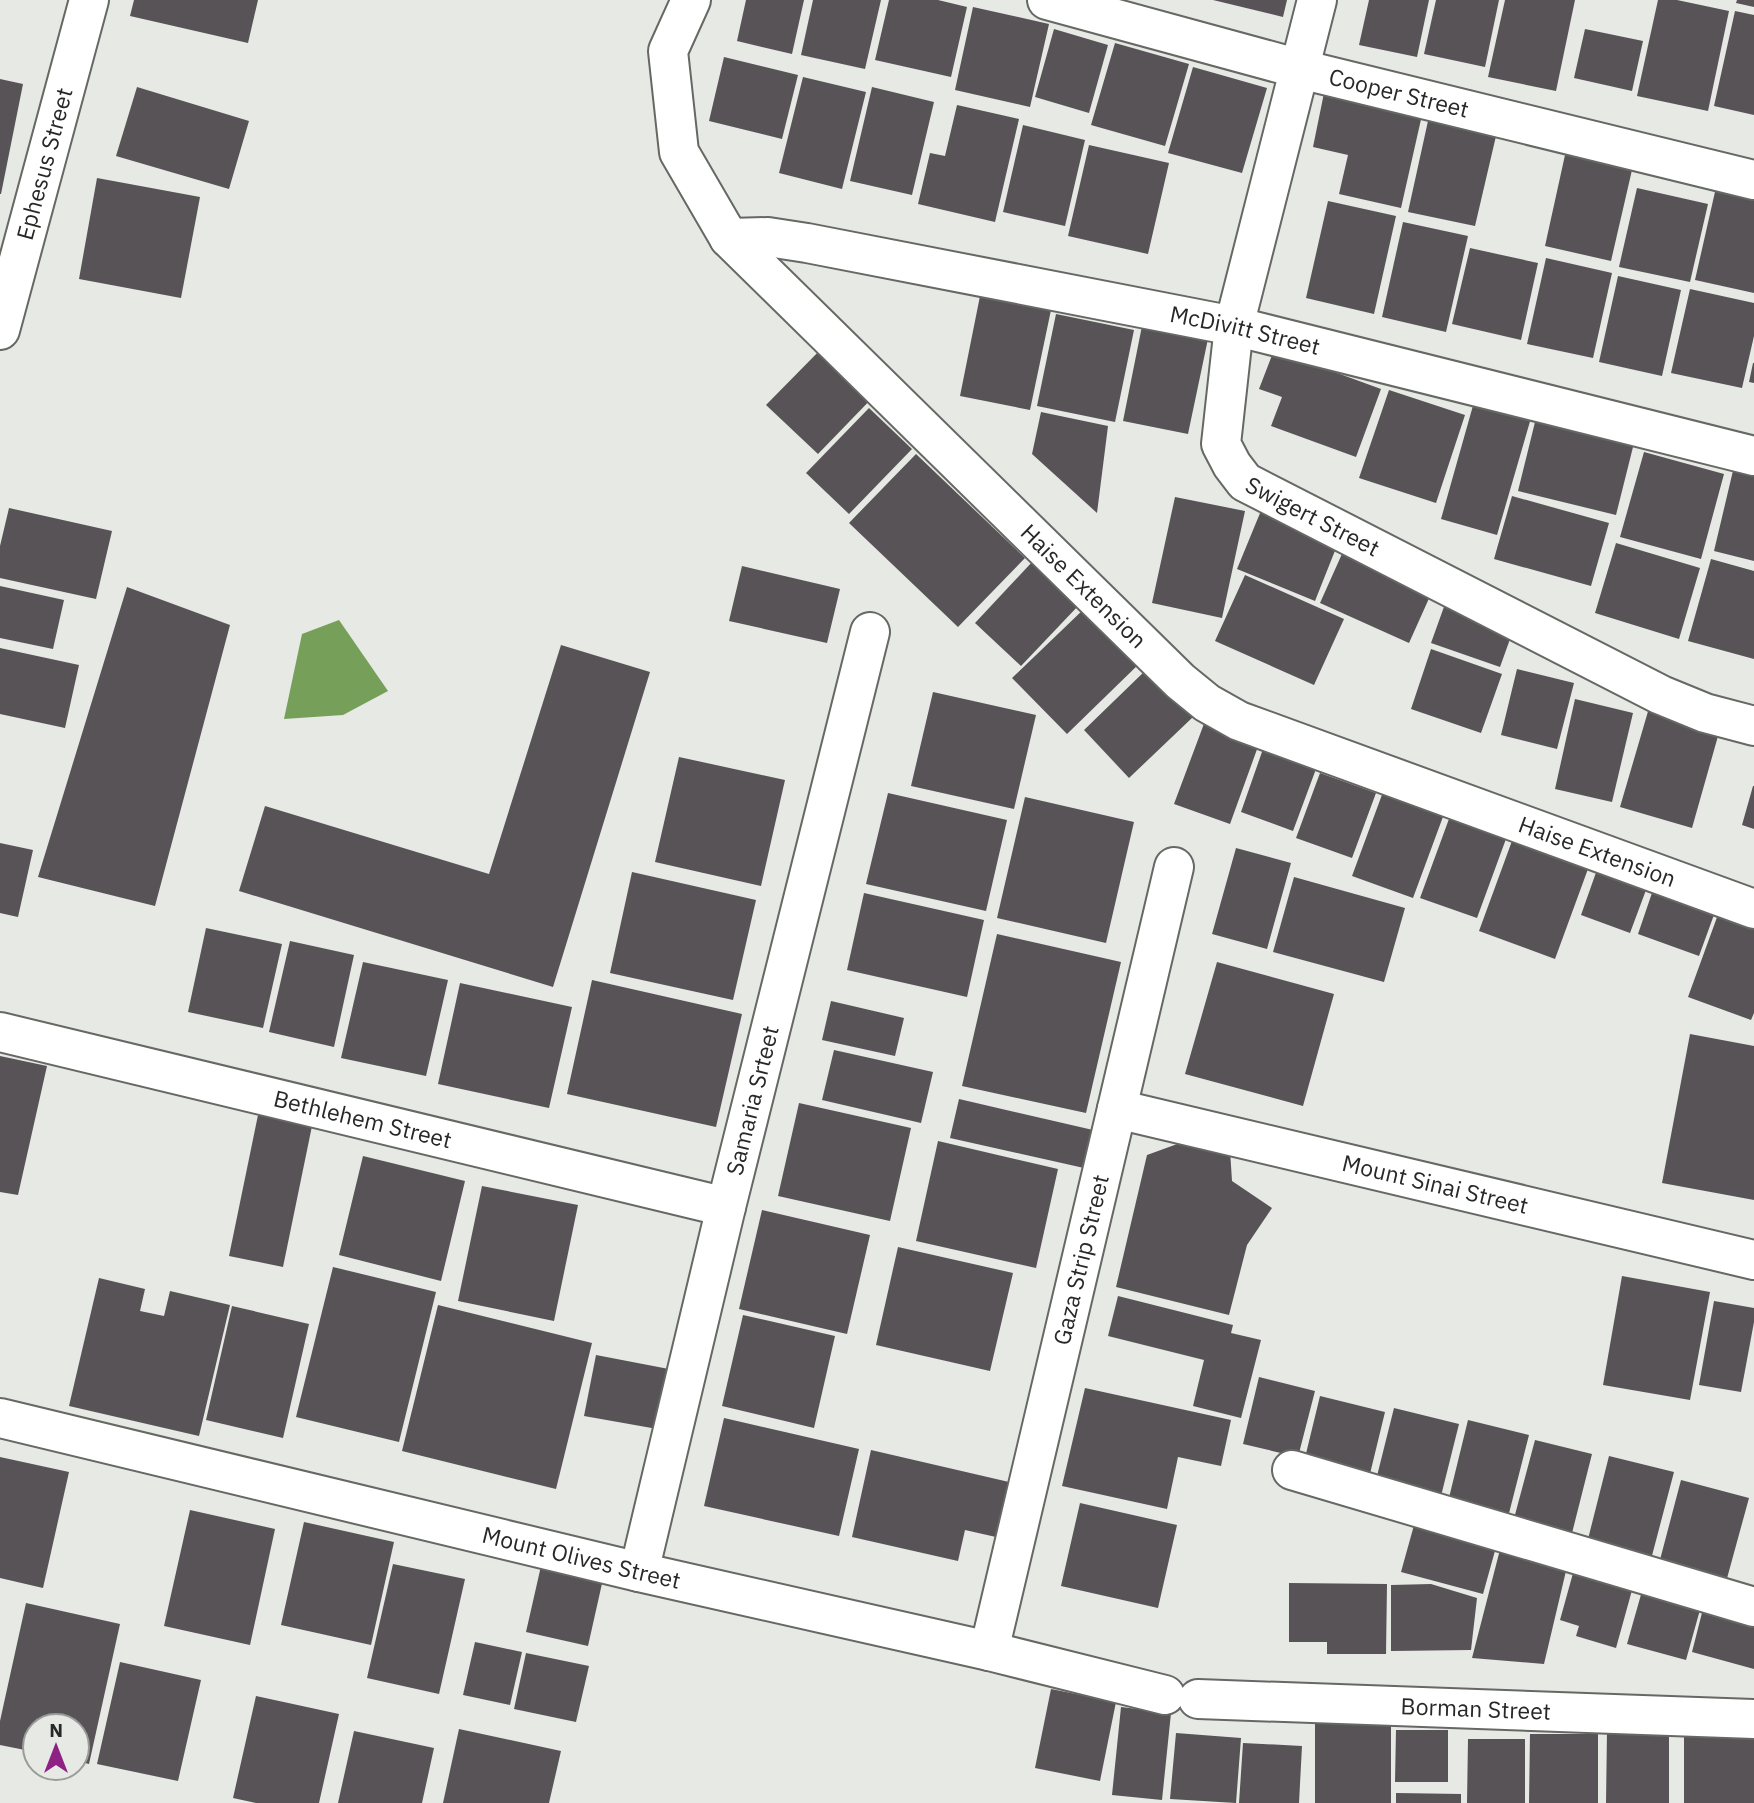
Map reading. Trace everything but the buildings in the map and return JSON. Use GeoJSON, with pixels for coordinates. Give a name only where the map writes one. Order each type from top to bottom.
{"type":"FeatureCollection","features":[{"type":"Feature","properties":{"kind":"street","name":"Ephesus Street"},"geometry":{"type":"LineString","coordinates":[[0,330],[8,266],[89,0]]}},
{"type":"Feature","properties":{"kind":"street","name":"Haise Extension"},"geometry":{"type":"LineString","coordinates":[[691,0],[668,51],[679,152],[729,238],[1180,681],[1207,703],[1239,721],[1754,909]]}},
{"type":"Feature","properties":{"kind":"street","name":"Cooper Street"},"geometry":{"type":"LineString","coordinates":[[1047,0],[1300,69],[1754,180]]}},
{"type":"Feature","properties":{"kind":"street","name":"Swigert Street"},"geometry":{"type":"LineString","coordinates":[[1317,0],[1234,326],[1221,444],[1231,465],[1245,482],[1661,695],[1704,713],[1754,726]]}},
{"type":"Feature","properties":{"kind":"street","name":"McDivitt Street"},"geometry":{"type":"LineString","coordinates":[[729,238],[768,237],[807,243],[1234,326],[1754,456]]}},
{"type":"Feature","properties":{"kind":"street","name":"Samaria Srteet"},"geometry":{"type":"LineString","coordinates":[[639,1572],[726,1207],[870,632]]}},
{"type":"Feature","properties":{"kind":"street","name":"Gaza Strip Street"},"geometry":{"type":"LineString","coordinates":[[989,1651],[1174,867]]}},
{"type":"Feature","properties":{"kind":"street","name":"Bethlehem Street"},"geometry":{"type":"LineString","coordinates":[[0,1032],[726,1207]]}},
{"type":"Feature","properties":{"kind":"street","name":"Mount Sinai Street"},"geometry":{"type":"LineString","coordinates":[[1117,1109],[1754,1260]]}},
{"type":"Feature","properties":{"kind":"street","name":"Mount Olives Street"},"geometry":{"type":"LineString","coordinates":[[0,1418],[639,1572],[1181,1697]]}},
{"type":"Feature","properties":{"kind":"street"},"geometry":{"type":"LineString","coordinates":[[1292,1470],[1754,1607]]}},
{"type":"Feature","properties":{"kind":"street","name":"Borman Street"},"geometry":{"type":"LineString","coordinates":[[1181,1697],[1754,1719]]}},
{"type":"Feature","properties":{"kind":"shaded area"},"geometry":{"type":"Polygon","coordinates":[[[339,620],[388,691],[343,715],[284,719],[302,634],[339,620]]]}}]}
